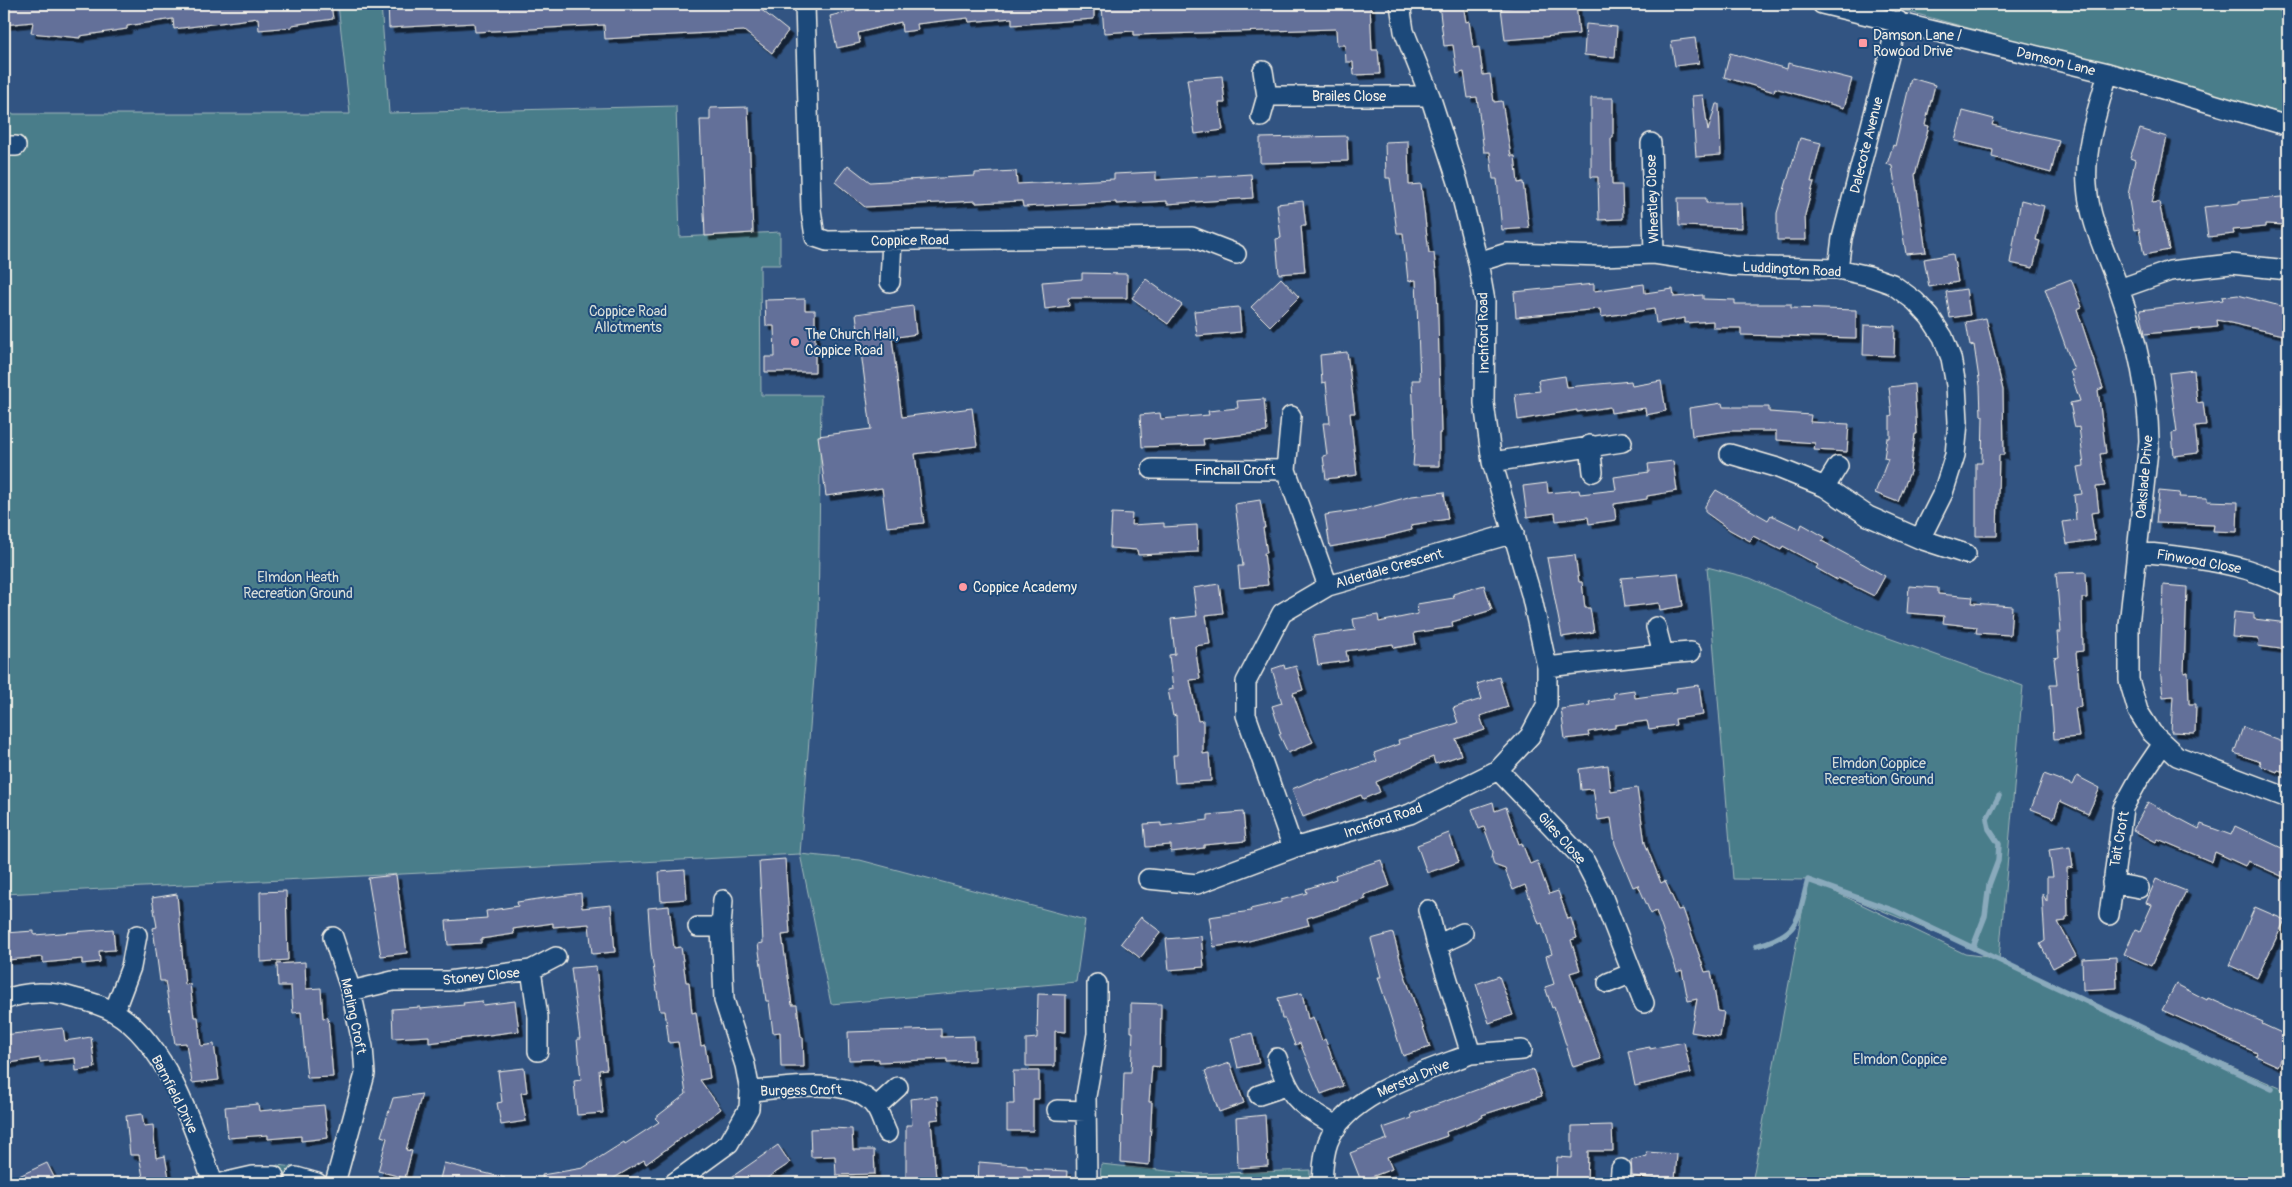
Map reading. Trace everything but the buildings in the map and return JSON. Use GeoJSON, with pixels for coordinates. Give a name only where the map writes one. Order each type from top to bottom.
{"type":"FeatureCollection","features":[{"type":"Feature","properties":{"kind":"street","name":"Coppice Road"},"geometry":{"type":"LineString","coordinates":[[805,4],[811,210],[815,237],[827,241],[1192,237],[1236,254]]}},
{"type":"Feature","properties":{"kind":"street","name":"Inchford Road"},"geometry":{"type":"LineString","coordinates":[[1148,879],[1197,884],[1293,848],[1410,814],[1498,770],[1530,736],[1547,704],[1547,667],[1531,594],[1492,462],[1484,404],[1485,300],[1478,262],[1458,182],[1430,96],[1404,31],[1400,4]]}},
{"type":"Feature","properties":{"kind":"street","name":"Damson Lane"},"geometry":{"type":"LineString","coordinates":[[1822,4],[2108,73],[2288,126]]}},
{"type":"Feature","properties":{"kind":"street","name":"Dalecote Avenue"},"geometry":{"type":"LineString","coordinates":[[1838,269],[1842,238],[1898,21]]}},
{"type":"Feature","properties":{"kind":"street"},"geometry":{"type":"LineString","coordinates":[[1261,117],[1267,96],[1263,71]]}},
{"type":"Feature","properties":{"kind":"street","name":"Oakslade Drive"},"geometry":{"type":"LineString","coordinates":[[2108,73],[2087,163],[2090,210],[2135,333],[2149,410],[2149,441],[2129,624],[2129,680],[2138,711],[2162,745],[2177,756],[2288,798]]}},
{"type":"Feature","properties":{"kind":"street","name":"Brailes Close"},"geometry":{"type":"LineString","coordinates":[[1267,96],[1430,96]]}},
{"type":"Feature","properties":{"kind":"street","name":"Wheatley Close"},"geometry":{"type":"LineString","coordinates":[[1651,143],[1654,254]]}},
{"type":"Feature","properties":{"kind":"street"},"geometry":{"type":"LineString","coordinates":[[890,282],[892,240]]}},
{"type":"Feature","properties":{"kind":"street","name":"Luddington Road"},"geometry":{"type":"LineString","coordinates":[[1478,262],[1507,253],[1601,256],[1654,254],[1733,266],[1838,269],[1869,276],[1892,284],[1915,301],[1930,317],[1943,337],[1951,358],[1956,385],[1958,422],[1955,455],[1944,493],[1920,539]]}},
{"type":"Feature","properties":{"kind":"street"},"geometry":{"type":"LineString","coordinates":[[2119,289],[2170,271],[2231,264],[2288,270]]}},
{"type":"Feature","properties":{"kind":"street"},"geometry":{"type":"LineString","coordinates":[[1286,470],[1291,416]]}},
{"type":"Feature","properties":{"kind":"street"},"geometry":{"type":"LineString","coordinates":[[1492,462],[1590,445],[1622,442]]}},
{"type":"Feature","properties":{"kind":"street"},"geometry":{"type":"LineString","coordinates":[[1590,445],[1593,472]]}},
{"type":"Feature","properties":{"kind":"street"},"geometry":{"type":"LineString","coordinates":[[1730,454],[1778,468],[1825,487],[1868,516],[1920,539],[1966,554]]}},
{"type":"Feature","properties":{"kind":"street"},"geometry":{"type":"LineString","coordinates":[[1825,487],[1838,466]]}},
{"type":"Feature","properties":{"kind":"street","name":"Finchall Croft"},"geometry":{"type":"LineString","coordinates":[[1152,469],[1286,470],[1328,586]]}},
{"type":"Feature","properties":{"kind":"street","name":"Alderdale Crescent"},"geometry":{"type":"LineString","coordinates":[[1293,848],[1246,715],[1246,682],[1282,613],[1328,586],[1514,533]]}},
{"type":"Feature","properties":{"kind":"street","name":"Finwood Close"},"geometry":{"type":"LineString","coordinates":[[2137,552],[2192,557],[2224,564],[2246,569],[2288,586]]}},
{"type":"Feature","properties":{"kind":"street"},"geometry":{"type":"LineString","coordinates":[[1656,627],[1663,654]]}},
{"type":"Feature","properties":{"kind":"street"},"geometry":{"type":"LineString","coordinates":[[1547,667],[1691,652]]}},
{"type":"Feature","properties":{"kind":"street","name":"Tait Croft"},"geometry":{"type":"LineString","coordinates":[[2109,915],[2123,808],[2138,780],[2162,745]]}},
{"type":"Feature","properties":{"kind":"street","name":"Giles Close"},"geometry":{"type":"LineString","coordinates":[[1498,770],[1584,860],[1602,894],[1644,1003]]}},
{"type":"Feature","properties":{"kind":"street","name":"Tait Croft"},"geometry":{"type":"LineString","coordinates":[[2112,883],[2139,888]]}},
{"type":"Feature","properties":{"kind":"street"},"geometry":{"type":"LineString","coordinates":[[682,1181],[729,1143],[749,1108],[750,1091],[745,1065],[724,1000],[721,927],[723,900]]}},
{"type":"Feature","properties":{"kind":"street"},"geometry":{"type":"LineString","coordinates":[[1428,910],[1471,1054]]}},
{"type":"Feature","properties":{"kind":"street"},"geometry":{"type":"LineString","coordinates":[[698,927],[721,927]]}},
{"type":"Feature","properties":{"kind":"street"},"geometry":{"type":"LineString","coordinates":[[1437,945],[1463,933]]}},
{"type":"Feature","properties":{"kind":"street"},"geometry":{"type":"LineString","coordinates":[[114,1012],[131,967],[137,935]]}},
{"type":"Feature","properties":{"kind":"street","name":"Marling Croft"},"geometry":{"type":"LineString","coordinates":[[333,937],[351,991],[363,1047],[365,1074],[335,1183]]}},
{"type":"Feature","properties":{"kind":"street"},"geometry":{"type":"LineString","coordinates":[[531,970],[556,957]]}},
{"type":"Feature","properties":{"kind":"street","name":"Stoney Close"},"geometry":{"type":"LineString","coordinates":[[351,991],[394,981],[448,981],[531,970],[538,1017],[538,1051]]}},
{"type":"Feature","properties":{"kind":"street"},"geometry":{"type":"LineString","coordinates":[[1608,983],[1632,974]]}},
{"type":"Feature","properties":{"kind":"street"},"geometry":{"type":"LineString","coordinates":[[1088,1183],[1085,1111],[1097,1034],[1097,984]]}},
{"type":"Feature","properties":{"kind":"street","name":"Barnfield Drive"},"geometry":{"type":"LineString","coordinates":[[4,1000],[16,995],[63,994],[114,1012],[134,1028],[148,1043],[170,1078],[194,1130],[213,1183]]}},
{"type":"Feature","properties":{"kind":"street","name":"Merstal Drive"},"geometry":{"type":"LineString","coordinates":[[1322,1183],[1324,1156],[1336,1127],[1368,1097],[1471,1054],[1522,1050]]}},
{"type":"Feature","properties":{"kind":"street"},"geometry":{"type":"LineString","coordinates":[[1276,1058],[1286,1086],[1297,1102],[1336,1127]]}},
{"type":"Feature","properties":{"kind":"street"},"geometry":{"type":"LineString","coordinates":[[1259,1095],[1286,1086]]}},
{"type":"Feature","properties":{"kind":"street","name":"Burgess Croft"},"geometry":{"type":"LineString","coordinates":[[750,1091],[844,1087],[861,1094],[876,1108],[887,1133]]}},
{"type":"Feature","properties":{"kind":"street"},"geometry":{"type":"LineString","coordinates":[[876,1108],[898,1087]]}},
{"type":"Feature","properties":{"kind":"street"},"geometry":{"type":"LineString","coordinates":[[1057,1110],[1085,1111]]}},
{"type":"Feature","properties":{"kind":"street"},"geometry":{"type":"LineString","coordinates":[[222,1183],[253,1176],[274,1176]]}},
{"type":"Feature","properties":{"kind":"street"},"geometry":{"type":"LineString","coordinates":[[296,1177],[317,1183]]}},
{"type":"Feature","properties":{"kind":"green space","name":"Elmdon Heath Recreation Ground"},"geometry":{"type":"Polygon","coordinates":[[[338,4],[381,4],[389,113],[676,106],[680,237],[780,232],[780,265],[760,265],[761,395],[821,395],[818,626],[800,854],[4,894],[4,114],[350,114],[338,4]]]}},
{"type":"Feature","properties":{"kind":"green space"},"geometry":{"type":"Polygon","coordinates":[[[1880,4],[2269,4],[2288,17],[2288,115],[1880,4]]]}},
{"type":"Feature","properties":{"kind":"green space"},"geometry":{"type":"Polygon","coordinates":[[[1707,567],[1750,578],[1869,631],[2023,686],[1999,959],[2146,1030],[2280,1088],[2288,1094],[2288,1183],[1752,1183],[1808,880],[1733,879],[1707,567]],[[1823,886],[1965,954],[1996,958],[1823,886]]]}},
{"type":"Feature","properties":{"kind":"green space"},"geometry":{"type":"Polygon","coordinates":[[[800,854],[860,860],[1085,920],[1076,982],[831,1004],[800,854]]]}},
{"type":"Feature","properties":{"kind":"green space"},"geometry":{"type":"Polygon","coordinates":[[[1101,1164],[1197,1174],[1310,1170],[1310,1183],[1100,1183],[1101,1164]]]}},
{"type":"Feature","properties":{"kind":"green space"},"geometry":{"type":"Polygon","coordinates":[[[277,1165],[295,1167],[293,1183],[275,1183],[277,1165]]]}},
{"type":"Feature","properties":{"kind":"waterway"},"geometry":{"type":"LineString","coordinates":[[1973,947],[1985,916],[1989,885],[1998,861],[1999,844],[1989,829],[1987,819],[1999,796]]}},
{"type":"Feature","properties":{"kind":"waterway"},"geometry":{"type":"LineString","coordinates":[[1756,946],[1782,936],[1795,924],[1802,906],[1808,880],[1895,911],[2272,1089]]}},
{"type":"Feature","properties":{"kind":"place","name":"Damson Lane / Rowood Drive"},"geometry":{"type":"Point","coordinates":[1863,43]}},
{"type":"Feature","properties":{"kind":"place","name":"The Church Hall, Coppice Road"},"geometry":{"type":"Point","coordinates":[795,342]}},
{"type":"Feature","properties":{"kind":"place","name":"Coppice Academy"},"geometry":{"type":"Point","coordinates":[963,587]}},
{"type":"Feature","properties":{"kind":"park label","name":"Coppice Road Allotments"},"geometry":{"type":"Point","coordinates":[628,320]}},
{"type":"Feature","properties":{"kind":"park label","name":"Elmdon Coppice Recreation Ground"},"geometry":{"type":"Point","coordinates":[1879,772]}},
{"type":"Feature","properties":{"kind":"park label","name":"Elmdon Coppice"},"geometry":{"type":"Point","coordinates":[1900,1059]}}]}
